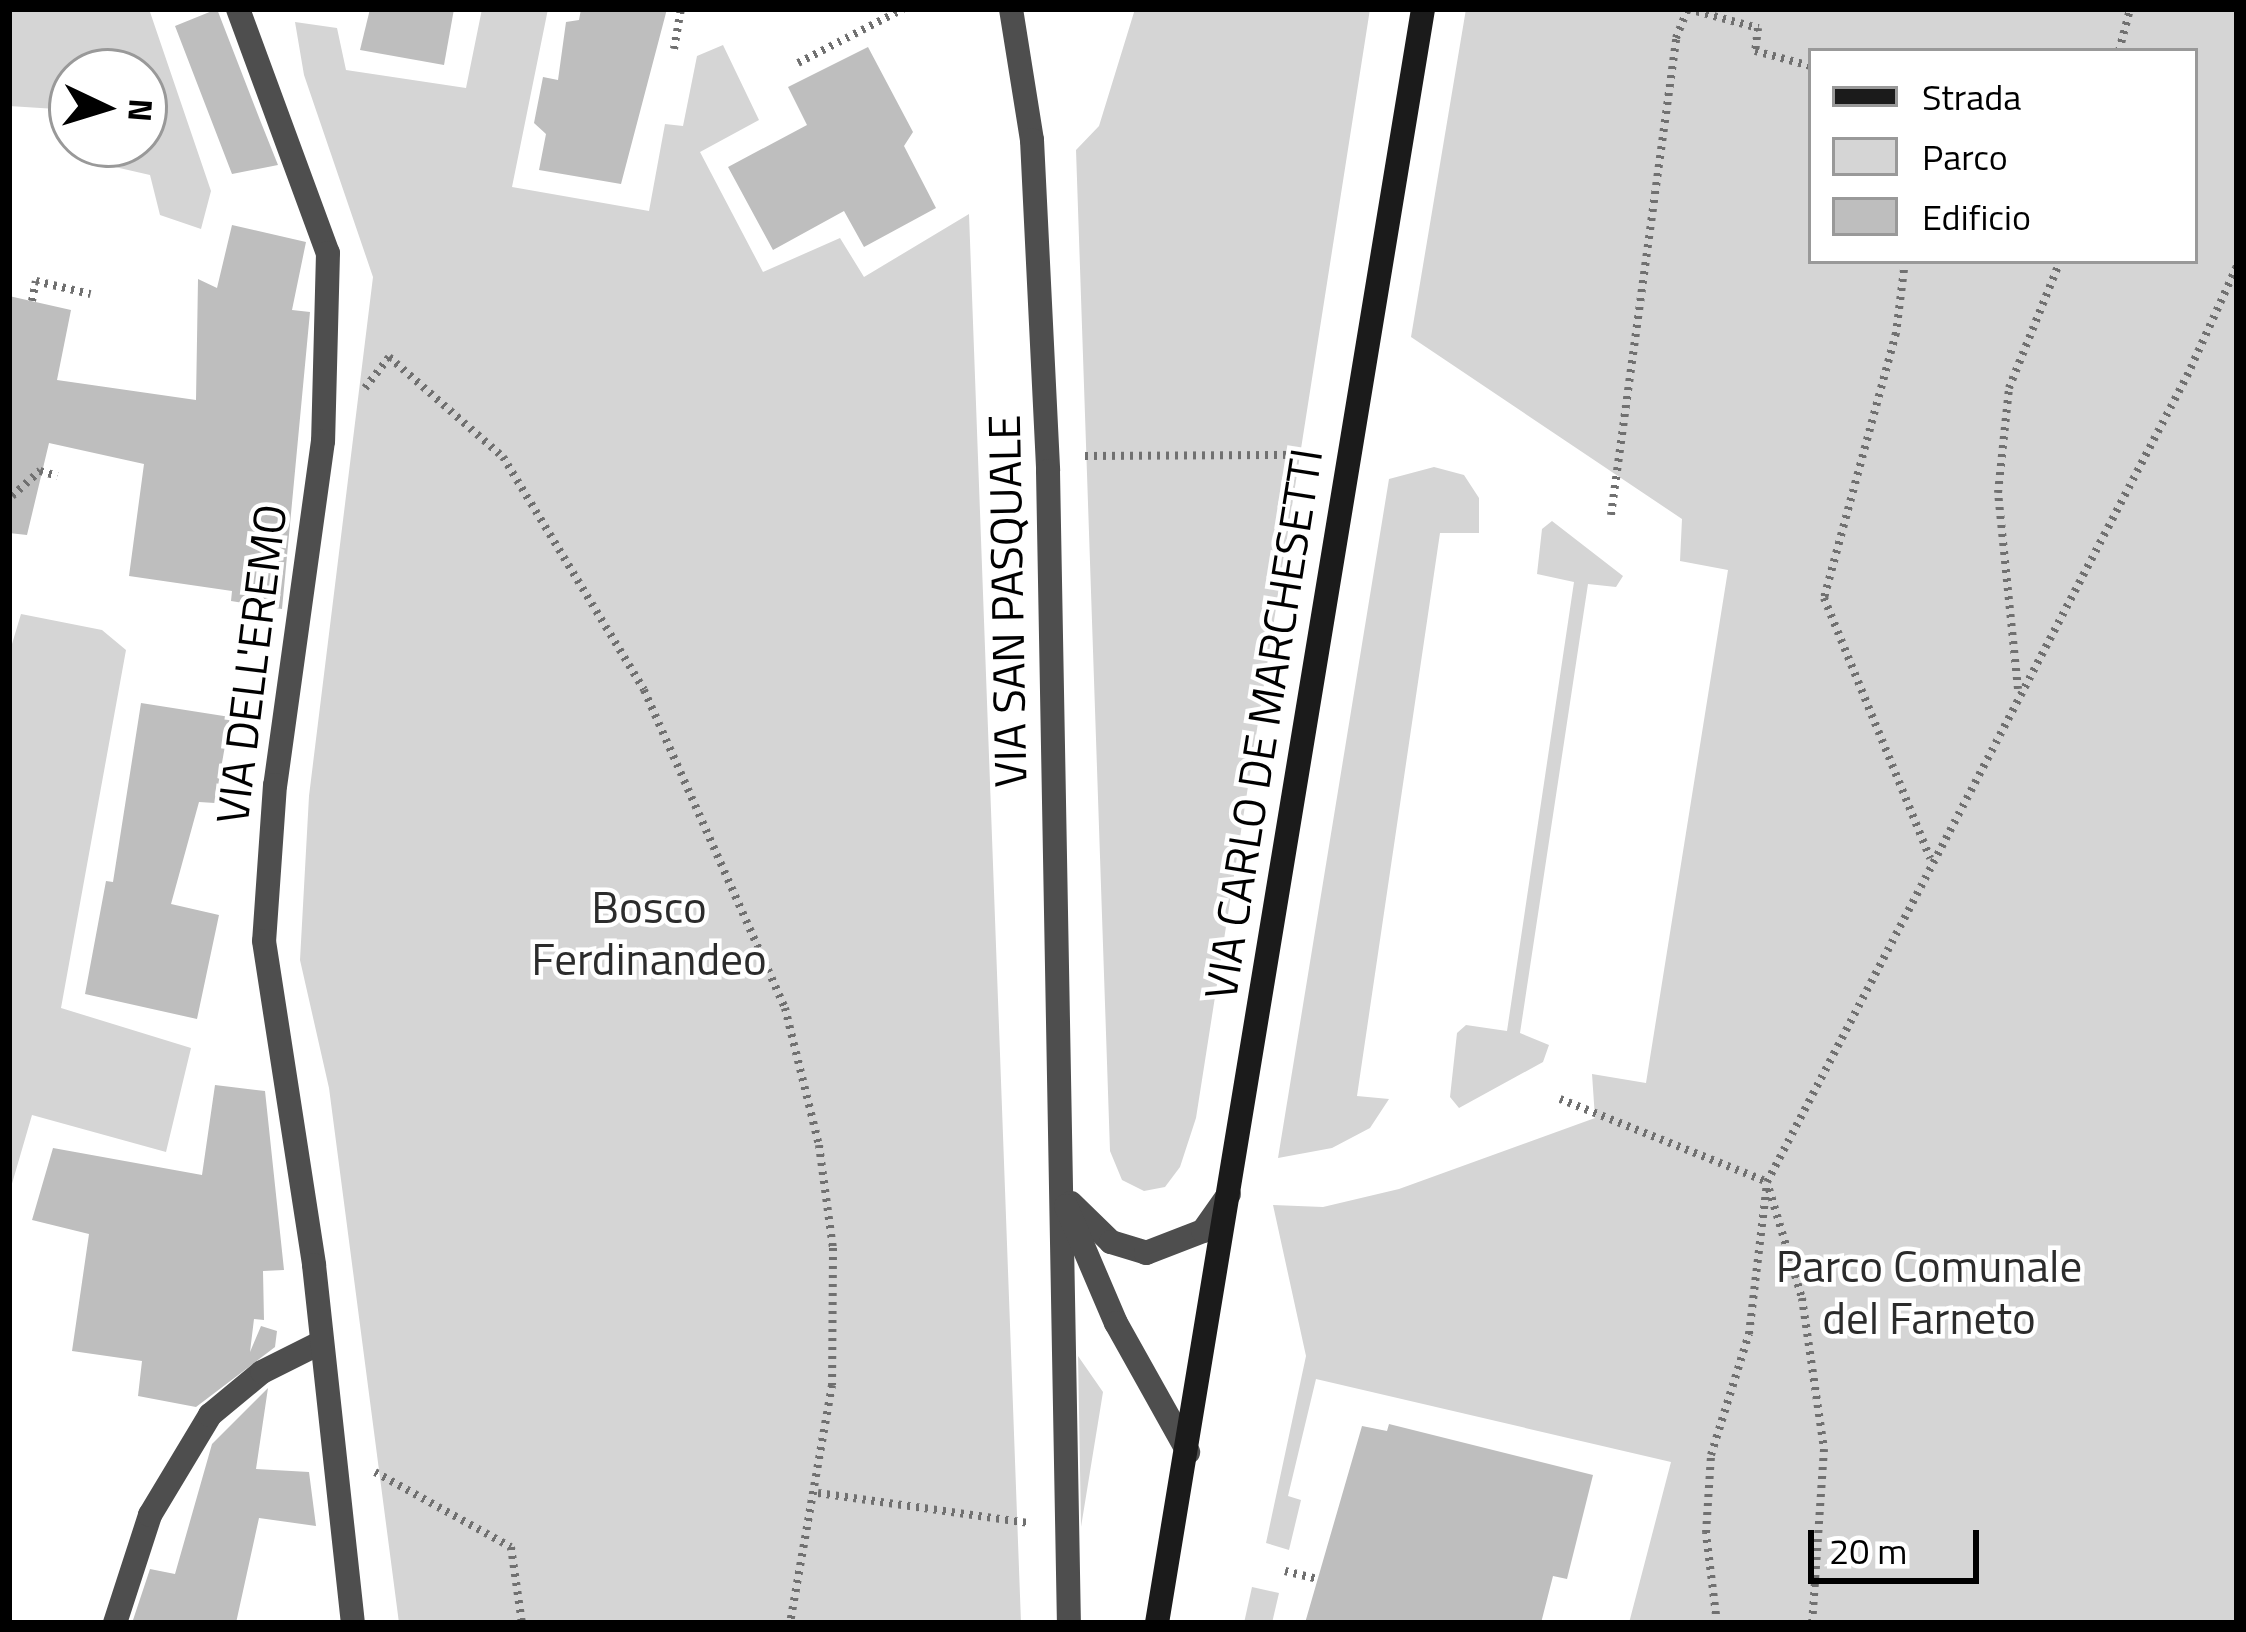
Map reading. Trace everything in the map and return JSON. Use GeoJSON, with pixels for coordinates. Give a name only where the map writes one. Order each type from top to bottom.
{"type":"FeatureCollection","features":[{"type":"Feature","properties":{"kind":"main road","name":"VIA CARLO DE MARCHESETTI"},"geometry":{"type":"LineString","coordinates":[[1157,1623],[1423,9]]}},
{"type":"Feature","properties":{"kind":"street","name":"VIA DELL'EREMO"},"geometry":{"type":"LineString","coordinates":[[238,9],[328,253],[323,441],[274,784],[264,941],[322,1342],[353,1623]]}},
{"type":"Feature","properties":{"kind":"street","name":"VIA SAN PASQUALE"},"geometry":{"type":"LineString","coordinates":[[1011,9],[1032,140],[1048,471],[1069,1623]]}},
{"type":"Feature","properties":{"kind":"street"},"geometry":{"type":"LineString","coordinates":[[1060,1192],[1111,1242],[1138,1253],[1203,1231],[1230,1192]]}},
{"type":"Feature","properties":{"kind":"street"},"geometry":{"type":"LineString","coordinates":[[1060,1192],[1116,1323],[1188,1452]]}},
{"type":"Feature","properties":{"kind":"street"},"geometry":{"type":"LineString","coordinates":[[115,1623],[150,1515],[210,1415],[262,1372],[322,1342]]}},
{"type":"Feature","properties":{"kind":"path"},"geometry":{"type":"LineString","coordinates":[[674,49],[681,9]]}},
{"type":"Feature","properties":{"kind":"path"},"geometry":{"type":"LineString","coordinates":[[798,63],[903,9]]}},
{"type":"Feature","properties":{"kind":"path"},"geometry":{"type":"LineString","coordinates":[[1611,515],[1676,38],[1688,9],[1758,28],[1755,51],[1808,65]]}},
{"type":"Feature","properties":{"kind":"path"},"geometry":{"type":"LineString","coordinates":[[2121,48],[2130,9]]}},
{"type":"Feature","properties":{"kind":"path"},"geometry":{"type":"LineString","coordinates":[[1905,264],[1896,333],[1824,598],[1931,860]]}},
{"type":"Feature","properties":{"kind":"path"},"geometry":{"type":"LineString","coordinates":[[2018,691],[1998,494],[2009,388],[2059,264]]}},
{"type":"Feature","properties":{"kind":"path"},"geometry":{"type":"LineString","coordinates":[[1717,1623],[1706,1533],[1711,1455],[1749,1334],[1767,1181],[2018,691],[2187,376],[2237,266]]}},
{"type":"Feature","properties":{"kind":"path"},"geometry":{"type":"LineString","coordinates":[[32,301],[36,281],[90,294]]}},
{"type":"Feature","properties":{"kind":"path"},"geometry":{"type":"LineString","coordinates":[[323,441],[389,357],[503,457],[644,690],[714,838],[785,1008],[819,1145],[833,1248],[832,1385],[818,1493],[790,1623]]}},
{"type":"Feature","properties":{"kind":"path"},"geometry":{"type":"LineString","coordinates":[[1076,456],[1311,455]]}},
{"type":"Feature","properties":{"kind":"path"},"geometry":{"type":"LineString","coordinates":[[12,496],[40,471],[56,476]]}},
{"type":"Feature","properties":{"kind":"path"},"geometry":{"type":"LineString","coordinates":[[1560,1100],[1767,1181]]}},
{"type":"Feature","properties":{"kind":"path"},"geometry":{"type":"LineString","coordinates":[[1767,1181],[1802,1298],[1824,1449],[1812,1623]]}},
{"type":"Feature","properties":{"kind":"path"},"geometry":{"type":"LineString","coordinates":[[335,1450],[512,1547],[522,1623]]}},
{"type":"Feature","properties":{"kind":"path"},"geometry":{"type":"LineString","coordinates":[[818,1493],[1031,1523]]}},
{"type":"Feature","properties":{"kind":"path"},"geometry":{"type":"LineString","coordinates":[[1285,1571],[1316,1579]]}},
{"type":"Feature","properties":{"kind":"green space"},"geometry":{"type":"Polygon","coordinates":[[[9,9],[149,9],[162,48],[48,48],[48,108],[9,106],[9,9]]]}},
{"type":"Feature","properties":{"kind":"green space","name":"Bosco Ferdinandeo"},"geometry":{"type":"Polygon","coordinates":[[[482,9],[548,9],[512,187],[649,211],[665,124],[683,126],[697,56],[723,45],[759,120],[700,152],[763,272],[840,238],[864,277],[969,214],[1021,1623],[399,1623],[329,1088],[300,960],[309,796],[373,277],[304,75],[295,22],[337,28],[346,70],[466,88],[482,9]]]}},
{"type":"Feature","properties":{"kind":"green space"},"geometry":{"type":"Polygon","coordinates":[[[1135,9],[1370,9],[1196,1118],[1180,1167],[1165,1187],[1144,1191],[1122,1180],[1110,1151],[1076,150],[1099,126],[1135,9]]]}},
{"type":"Feature","properties":{"kind":"green space","name":"Parco Comunale del Farneto"},"geometry":{"type":"Polygon","coordinates":[[[1466,9],[2237,9],[2237,1623],[1629,1623],[1671,1462],[1316,1379],[1288,1496],[1301,1500],[1289,1550],[1266,1543],[1306,1356],[1273,1205],[1323,1207],[1399,1189],[1595,1118],[1592,1074],[1646,1083],[1728,570],[1680,561],[1682,519],[1411,337],[1466,9]]]}},
{"type":"Feature","properties":{"kind":"green space"},"geometry":{"type":"Polygon","coordinates":[[[168,65],[211,191],[201,229],[160,215],[150,175],[119,168],[168,168],[168,65]]]}},
{"type":"Feature","properties":{"kind":"green space"},"geometry":{"type":"Polygon","coordinates":[[[1434,467],[1464,475],[1479,498],[1479,533],[1440,533],[1357,1096],[1389,1099],[1370,1128],[1332,1148],[1278,1158],[1389,479],[1434,467]]]}},
{"type":"Feature","properties":{"kind":"green space"},"geometry":{"type":"Polygon","coordinates":[[[1552,521],[1623,576],[1616,587],[1588,584],[1520,1033],[1549,1045],[1543,1062],[1459,1108],[1450,1097],[1457,1033],[1466,1025],[1507,1031],[1574,582],[1537,574],[1542,529],[1552,521]]]}},
{"type":"Feature","properties":{"kind":"green space"},"geometry":{"type":"Polygon","coordinates":[[[21,614],[102,630],[126,650],[61,1008],[191,1048],[166,1152],[32,1115],[9,1194],[9,654],[21,614]]]}},
{"type":"Feature","properties":{"kind":"green space"},"geometry":{"type":"Polygon","coordinates":[[[1078,1356],[1103,1392],[1081,1527],[1081,1526],[1078,1356]]]}},
{"type":"Feature","properties":{"kind":"green space"},"geometry":{"type":"Polygon","coordinates":[[[1252,1587],[1279,1593],[1272,1623],[1244,1623],[1252,1587]]]}},
{"type":"Feature","properties":{"kind":"building"},"geometry":{"type":"Polygon","coordinates":[[[217,9],[278,165],[232,174],[175,26],[217,9]]]}},
{"type":"Feature","properties":{"kind":"building"},"geometry":{"type":"Polygon","coordinates":[[[370,9],[454,9],[444,65],[360,50],[370,9]]]}},
{"type":"Feature","properties":{"kind":"building"},"geometry":{"type":"Polygon","coordinates":[[[581,9],[667,9],[621,184],[539,170],[546,134],[534,123],[543,77],[558,80],[566,22],[579,20],[581,9]]]}},
{"type":"Feature","properties":{"kind":"building"},"geometry":{"type":"Polygon","coordinates":[[[868,47],[913,132],[904,146],[936,208],[864,247],[844,211],[773,250],[728,167],[807,125],[788,87],[868,47]]]}},
{"type":"Feature","properties":{"kind":"building"},"geometry":{"type":"Polygon","coordinates":[[[232,225],[306,242],[292,310],[310,312],[282,609],[231,601],[232,591],[129,576],[144,464],[49,443],[27,535],[9,533],[9,296],[71,310],[57,380],[196,400],[198,279],[217,288],[232,225]]]}},
{"type":"Feature","properties":{"kind":"building"},"geometry":{"type":"Polygon","coordinates":[[[141,703],[230,717],[215,803],[199,802],[171,904],[219,915],[197,1019],[85,994],[106,881],[113,882],[141,703]]]}},
{"type":"Feature","properties":{"kind":"building"},"geometry":{"type":"Polygon","coordinates":[[[215,1085],[265,1091],[284,1270],[263,1271],[264,1320],[254,1319],[250,1352],[261,1326],[277,1331],[275,1347],[196,1407],[138,1396],[142,1361],[72,1351],[89,1234],[32,1220],[53,1148],[202,1175],[215,1085]]]}},
{"type":"Feature","properties":{"kind":"building"},"geometry":{"type":"Polygon","coordinates":[[[268,1388],[256,1469],[309,1472],[316,1526],[259,1518],[236,1623],[132,1623],[150,1569],[175,1574],[212,1444],[268,1388]]]}},
{"type":"Feature","properties":{"kind":"building"},"geometry":{"type":"Polygon","coordinates":[[[1389,1424],[1593,1475],[1567,1579],[1553,1576],[1541,1623],[1305,1623],[1362,1426],[1387,1431],[1389,1424]]]}}]}
